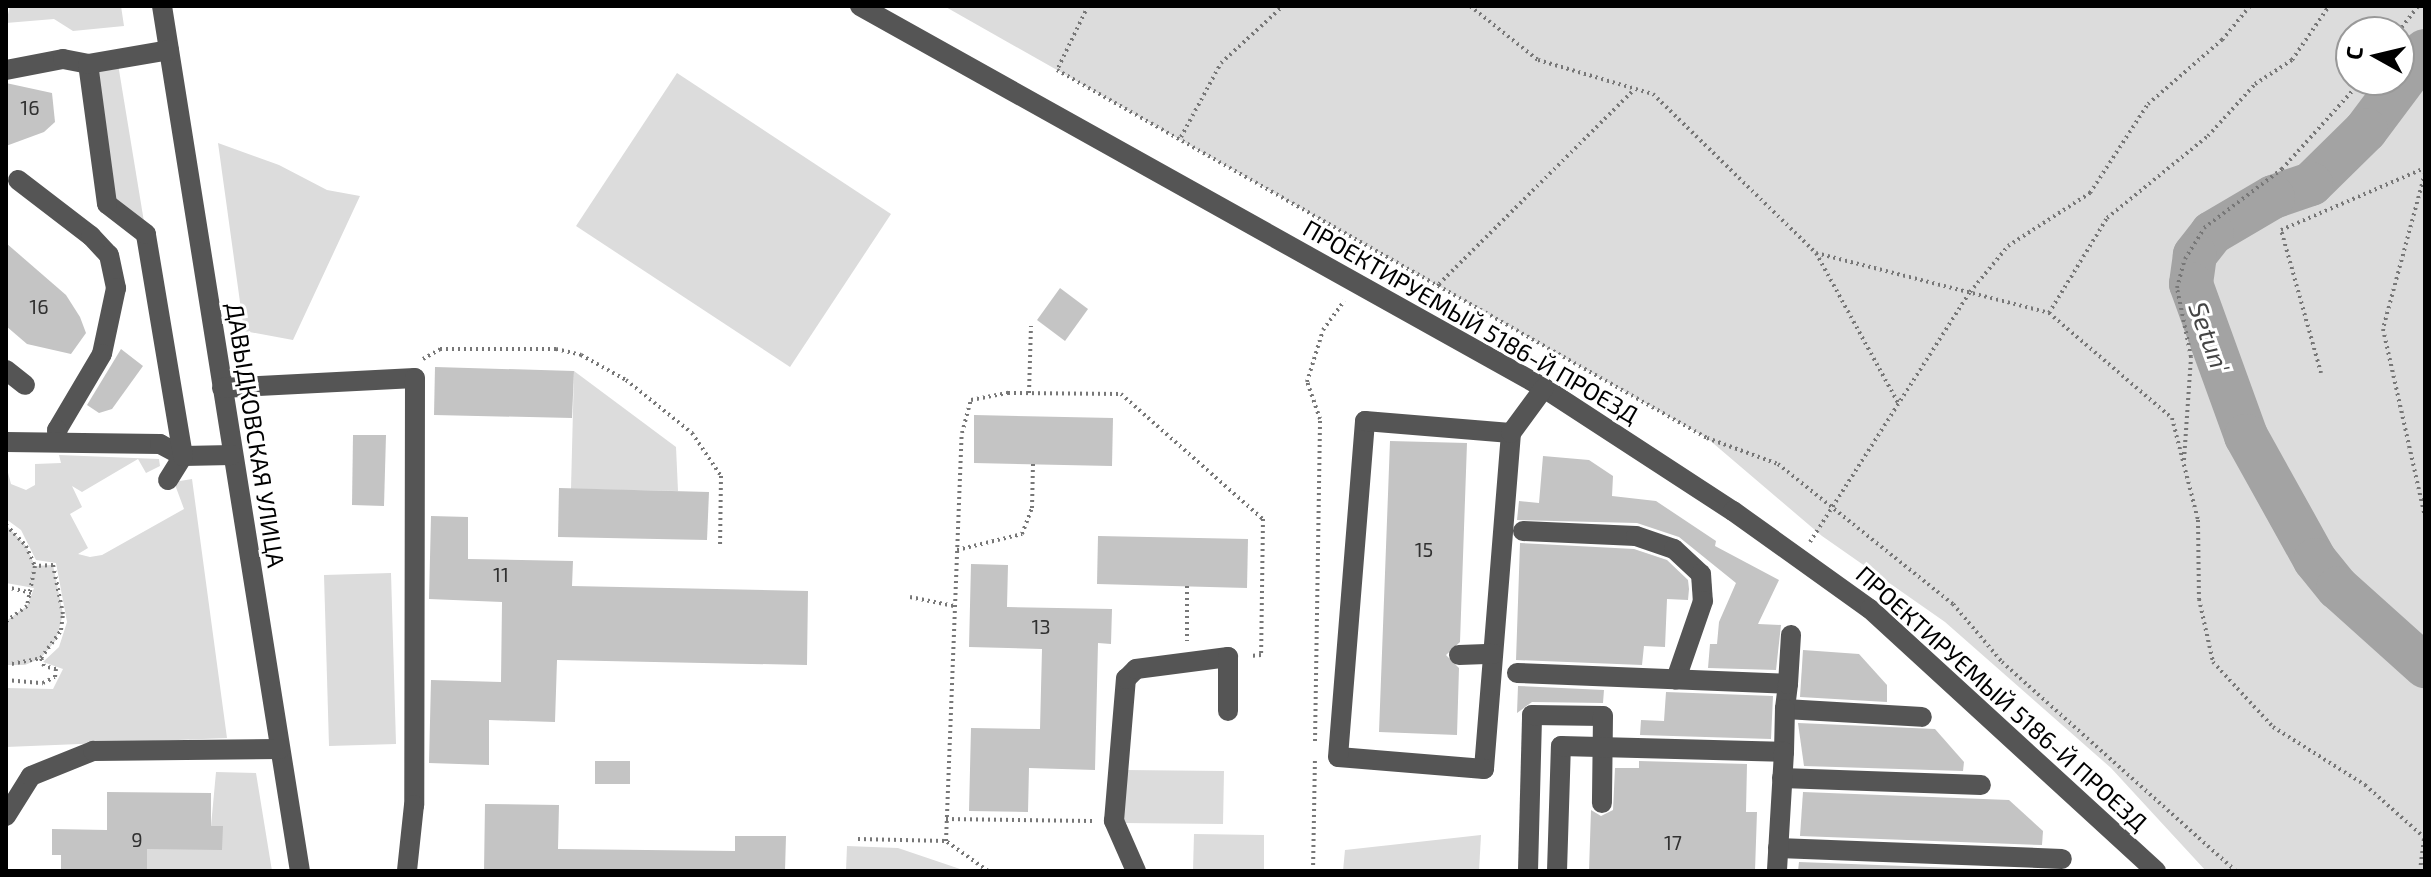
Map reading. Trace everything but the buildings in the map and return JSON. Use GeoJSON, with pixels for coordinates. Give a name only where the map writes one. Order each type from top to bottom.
{"type":"FeatureCollection","features":[{"type":"Feature","properties":{"kind":"street","name":"ДАВЫДКОВСКАЯ УЛИЦА"},"geometry":{"type":"LineString","coordinates":[[162,6],[300,871]]}},
{"type":"Feature","properties":{"kind":"street","name":"ПРОЕКТИРУЕМЫЙ 5186-Й ПРОЕЗД"},"geometry":{"type":"LineString","coordinates":[[860,6],[1544,388],[1801,557],[1870,609],[2156,871]]}},
{"type":"Feature","properties":{"kind":"street"},"geometry":{"type":"LineString","coordinates":[[6,70],[63,59],[88,64],[169,50]]}},
{"type":"Feature","properties":{"kind":"street"},"geometry":{"type":"LineString","coordinates":[[88,64],[107,204],[146,234],[183,456],[168,480]]}},
{"type":"Feature","properties":{"kind":"street"},"geometry":{"type":"LineString","coordinates":[[18,180],[109,255],[116,288],[102,354],[63,418],[58,442]]}},
{"type":"Feature","properties":{"kind":"street"},"geometry":{"type":"LineString","coordinates":[[6,370],[25,385]]}},
{"type":"Feature","properties":{"kind":"street"},"geometry":{"type":"LineString","coordinates":[[222,388],[415,378],[414,805],[407,871]]}},
{"type":"Feature","properties":{"kind":"street"},"geometry":{"type":"LineString","coordinates":[[1511,433],[1365,421],[1338,757],[1484,769],[1511,433],[1544,388]]}},
{"type":"Feature","properties":{"kind":"street"},"geometry":{"type":"LineString","coordinates":[[6,442],[160,444],[183,456],[232,455]]}},
{"type":"Feature","properties":{"kind":"street"},"geometry":{"type":"LineString","coordinates":[[1523,531],[1636,536],[1674,549],[1701,574],[1703,601],[1676,679]]}},
{"type":"Feature","properties":{"kind":"street"},"geometry":{"type":"LineString","coordinates":[[1777,871],[1791,635]]}},
{"type":"Feature","properties":{"kind":"street"},"geometry":{"type":"LineString","coordinates":[[1459,655],[1493,654]]}},
{"type":"Feature","properties":{"kind":"street"},"geometry":{"type":"LineString","coordinates":[[1136,871],[1114,821],[1126,679],[1136,669],[1187,659],[1228,657],[1228,711]]}},
{"type":"Feature","properties":{"kind":"street"},"geometry":{"type":"LineString","coordinates":[[1517,673],[1788,684]]}},
{"type":"Feature","properties":{"kind":"street"},"geometry":{"type":"LineString","coordinates":[[1785,709],[1922,717]]}},
{"type":"Feature","properties":{"kind":"street"},"geometry":{"type":"LineString","coordinates":[[1528,871],[1532,715],[1603,716],[1602,803]]}},
{"type":"Feature","properties":{"kind":"street"},"geometry":{"type":"LineString","coordinates":[[1557,871],[1561,746],[1784,752]]}},
{"type":"Feature","properties":{"kind":"street"},"geometry":{"type":"LineString","coordinates":[[6,816],[31,776],[93,751],[280,749]]}},
{"type":"Feature","properties":{"kind":"street"},"geometry":{"type":"LineString","coordinates":[[1782,778],[1981,785]]}},
{"type":"Feature","properties":{"kind":"street"},"geometry":{"type":"LineString","coordinates":[[1778,848],[2062,859]]}},
{"type":"Feature","properties":{"kind":"path"},"geometry":{"type":"LineString","coordinates":[[1088,6],[1057,70],[1181,137],[1707,438],[1778,464],[1953,604],[2002,662],[2236,871]]}},
{"type":"Feature","properties":{"kind":"path"},"geometry":{"type":"LineString","coordinates":[[1181,137],[1221,63],[1283,6]]}},
{"type":"Feature","properties":{"kind":"path"},"geometry":{"type":"LineString","coordinates":[[1470,6],[1538,60],[1653,94],[1816,253],[1898,403]]}},
{"type":"Feature","properties":{"kind":"path"},"geometry":{"type":"LineString","coordinates":[[1801,557],[1970,292],[2008,246],[2090,193],[2148,104],[2222,40],[2250,6]]}},
{"type":"Feature","properties":{"kind":"path"},"geometry":{"type":"LineString","coordinates":[[2049,313],[2107,218],[2208,136],[2255,84],[2292,60],[2329,6]]}},
{"type":"Feature","properties":{"kind":"path"},"geometry":{"type":"LineString","coordinates":[[1422,319],[1439,284],[1634,90]]}},
{"type":"Feature","properties":{"kind":"path"},"geometry":{"type":"LineString","coordinates":[[2183,463],[2191,357],[2177,288],[2185,259],[2204,228],[2282,169],[2348,96]]}},
{"type":"Feature","properties":{"kind":"path"},"geometry":{"type":"LineString","coordinates":[[2321,373],[2281,230],[2425,170]]}},
{"type":"Feature","properties":{"kind":"path"},"geometry":{"type":"LineString","coordinates":[[2425,170],[2383,329],[2425,517]]}},
{"type":"Feature","properties":{"kind":"path"},"geometry":{"type":"LineString","coordinates":[[1816,253],[2049,313],[2172,418],[2198,520],[2199,599],[2213,662],[2273,727],[2365,785],[2424,838],[2420,871]]}},
{"type":"Feature","properties":{"kind":"path"},"geometry":{"type":"LineString","coordinates":[[1315,743],[1320,419],[1307,382],[1323,330],[1357,282]]}},
{"type":"Feature","properties":{"kind":"path"},"geometry":{"type":"LineString","coordinates":[[1029,393],[1031,326]]}},
{"type":"Feature","properties":{"kind":"path"},"geometry":{"type":"LineString","coordinates":[[415,378],[421,360],[440,349],[556,349],[590,360],[626,380],[692,433],[721,476],[720,544]]}},
{"type":"Feature","properties":{"kind":"path"},"geometry":{"type":"LineString","coordinates":[[946,841],[962,433],[971,400],[1029,393],[1121,394],[1263,519],[1261,655],[1228,657]]}},
{"type":"Feature","properties":{"kind":"path"},"geometry":{"type":"LineString","coordinates":[[957,550],[1022,534],[1032,508],[1033,464]]}},
{"type":"Feature","properties":{"kind":"path"},"geometry":{"type":"LineString","coordinates":[[6,525],[26,546],[35,566],[32,594],[15,619],[6,621]]}},
{"type":"Feature","properties":{"kind":"path"},"geometry":{"type":"LineString","coordinates":[[6,665],[41,658],[61,630],[63,614],[53,565],[35,566]]}},
{"type":"Feature","properties":{"kind":"path"},"geometry":{"type":"LineString","coordinates":[[1187,586],[1187,659]]}},
{"type":"Feature","properties":{"kind":"path"},"geometry":{"type":"LineString","coordinates":[[6,587],[32,594]]}},
{"type":"Feature","properties":{"kind":"path"},"geometry":{"type":"LineString","coordinates":[[910,597],[955,606]]}},
{"type":"Feature","properties":{"kind":"path"},"geometry":{"type":"LineString","coordinates":[[6,680],[43,683],[55,677],[56,669],[44,666],[41,658]]}},
{"type":"Feature","properties":{"kind":"path"},"geometry":{"type":"LineString","coordinates":[[1313,871],[1315,758]]}},
{"type":"Feature","properties":{"kind":"path"},"geometry":{"type":"LineString","coordinates":[[946,819],[1114,821]]}},
{"type":"Feature","properties":{"kind":"path"},"geometry":{"type":"LineString","coordinates":[[858,839],[946,841],[988,871]]}},
{"type":"Feature","properties":{"kind":"shaded area"},"geometry":{"type":"Polygon","coordinates":[[[10,6],[121,6],[124,26],[73,31],[54,19],[6,23],[10,6]]]}},
{"type":"Feature","properties":{"kind":"shaded area"},"geometry":{"type":"Polygon","coordinates":[[[944,6],[2425,6],[2425,871],[2206,871],[2111,768],[1945,622],[1822,536],[1707,438],[944,6]]]}},
{"type":"Feature","properties":{"kind":"shaded area"},"geometry":{"type":"Polygon","coordinates":[[[117,58],[146,234],[107,204],[88,64],[117,58]]]}},
{"type":"Feature","properties":{"kind":"shaded area"},"geometry":{"type":"Polygon","coordinates":[[[677,73],[891,214],[790,367],[576,226],[677,73]]]}},
{"type":"Feature","properties":{"kind":"shaded area"},"geometry":{"type":"Polygon","coordinates":[[[218,143],[279,165],[327,190],[360,196],[293,340],[244,331],[218,143]]]}},
{"type":"Feature","properties":{"kind":"shaded area"},"geometry":{"type":"Polygon","coordinates":[[[574,371],[676,447],[678,491],[571,489],[574,371]]]}},
{"type":"Feature","properties":{"kind":"shaded area"},"geometry":{"type":"Polygon","coordinates":[[[59,455],[159,459],[160,466],[146,473],[138,459],[82,492],[72,486],[82,507],[70,514],[88,548],[78,554],[90,557],[102,555],[184,509],[174,482],[192,479],[227,738],[6,747],[6,688],[53,689],[63,669],[43,662],[59,647],[67,622],[56,563],[36,560],[21,530],[6,519],[6,465],[11,484],[26,490],[35,485],[35,464],[61,463],[59,455]]]}},
{"type":"Feature","properties":{"kind":"shaded area"},"geometry":{"type":"Polygon","coordinates":[[[6,525],[26,546],[35,566],[53,565],[63,614],[56,640],[41,658],[25,665],[6,665],[6,621],[27,606],[34,588],[6,583],[6,525]]]}},
{"type":"Feature","properties":{"kind":"shaded area"},"geometry":{"type":"Polygon","coordinates":[[[391,573],[396,744],[329,746],[324,575],[391,573]]]}},
{"type":"Feature","properties":{"kind":"shaded area"},"geometry":{"type":"Polygon","coordinates":[[[1124,770],[1224,771],[1223,824],[1123,823],[1124,770]]]}},
{"type":"Feature","properties":{"kind":"shaded area"},"geometry":{"type":"Polygon","coordinates":[[[216,772],[256,773],[272,871],[147,871],[147,849],[222,826],[211,826],[216,772]]]}},
{"type":"Feature","properties":{"kind":"shaded area"},"geometry":{"type":"Polygon","coordinates":[[[1194,834],[1264,835],[1264,871],[1193,871],[1194,834]]]}},
{"type":"Feature","properties":{"kind":"shaded area"},"geometry":{"type":"Polygon","coordinates":[[[1481,835],[1479,871],[1343,871],[1345,850],[1481,835]]]}},
{"type":"Feature","properties":{"kind":"shaded area"},"geometry":{"type":"Polygon","coordinates":[[[847,846],[898,848],[966,871],[846,871],[847,846]]]}},
{"type":"Feature","properties":{"kind":"waterway","name":"Setun'"},"geometry":{"type":"LineString","coordinates":[[2425,51],[2366,130],[2311,184],[2273,197],[2212,233],[2195,255],[2191,284],[2246,436],[2315,560],[2338,588],[2425,666]]}}]}
